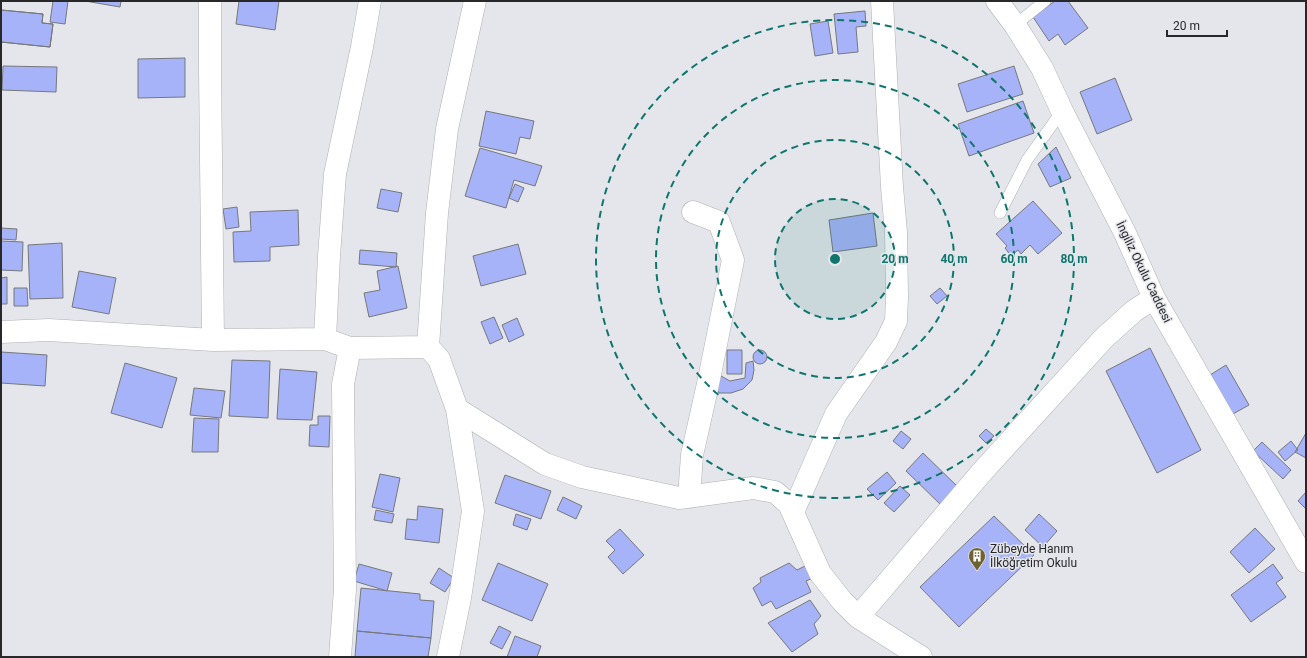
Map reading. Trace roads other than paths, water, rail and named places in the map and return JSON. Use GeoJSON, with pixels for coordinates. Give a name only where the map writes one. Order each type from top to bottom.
{"type":"FeatureCollection","features":[{"type":"Feature","properties":{"kind":"street"},"geometry":{"type":"LineString","coordinates":[[210,1],[213,340]]}},
{"type":"Feature","properties":{"kind":"street"},"geometry":{"type":"LineString","coordinates":[[325,339],[335,174],[362,47],[370,1]]}},
{"type":"Feature","properties":{"kind":"street"},"geometry":{"type":"LineString","coordinates":[[428,348],[437,213],[447,129],[475,1]]}},
{"type":"Feature","properties":{"kind":"street"},"geometry":{"type":"LineString","coordinates":[[793,512],[836,414],[886,342],[896,321],[896,232],[892,187],[882,1]]}},
{"type":"Feature","properties":{"kind":"street","name":"İngiliz Okulu Caddesi"},"geometry":{"type":"LineString","coordinates":[[997,1],[1015,25],[1042,68],[1062,111],[1125,233],[1154,298],[1306,562]]}},
{"type":"Feature","properties":{"kind":"street"},"geometry":{"type":"LineString","coordinates":[[690,497],[692,455],[733,260],[719,222],[693,212]]}},
{"type":"Feature","properties":{"kind":"street"},"geometry":{"type":"LineString","coordinates":[[858,617],[982,472],[1104,338],[1134,311],[1154,298]]}},
{"type":"Feature","properties":{"kind":"street"},"geometry":{"type":"LineString","coordinates":[[1,332],[50,330],[213,340],[325,339],[350,348],[428,348],[439,359],[457,410],[473,511],[460,598],[448,657]]}},
{"type":"Feature","properties":{"kind":"street"},"geometry":{"type":"LineString","coordinates":[[340,657],[345,588],[343,384],[350,348]]}},
{"type":"Feature","properties":{"kind":"street"},"geometry":{"type":"LineString","coordinates":[[457,410],[545,464],[582,477],[679,498],[753,488],[775,492],[790,504],[820,573],[842,601],[858,617],[921,657]]}},
{"type":"Feature","properties":{"kind":"lane"},"geometry":{"type":"LineString","coordinates":[[1015,25],[1045,1]]}},
{"type":"Feature","properties":{"kind":"lane"},"geometry":{"type":"LineString","coordinates":[[1000,213],[1027,160],[1062,111]]}},
{"type":"Feature","properties":{"kind":"place","name":"Zübeyde Hanım İlköğretim Okulu"},"geometry":{"type":"Point","coordinates":[977,571]}}]}
